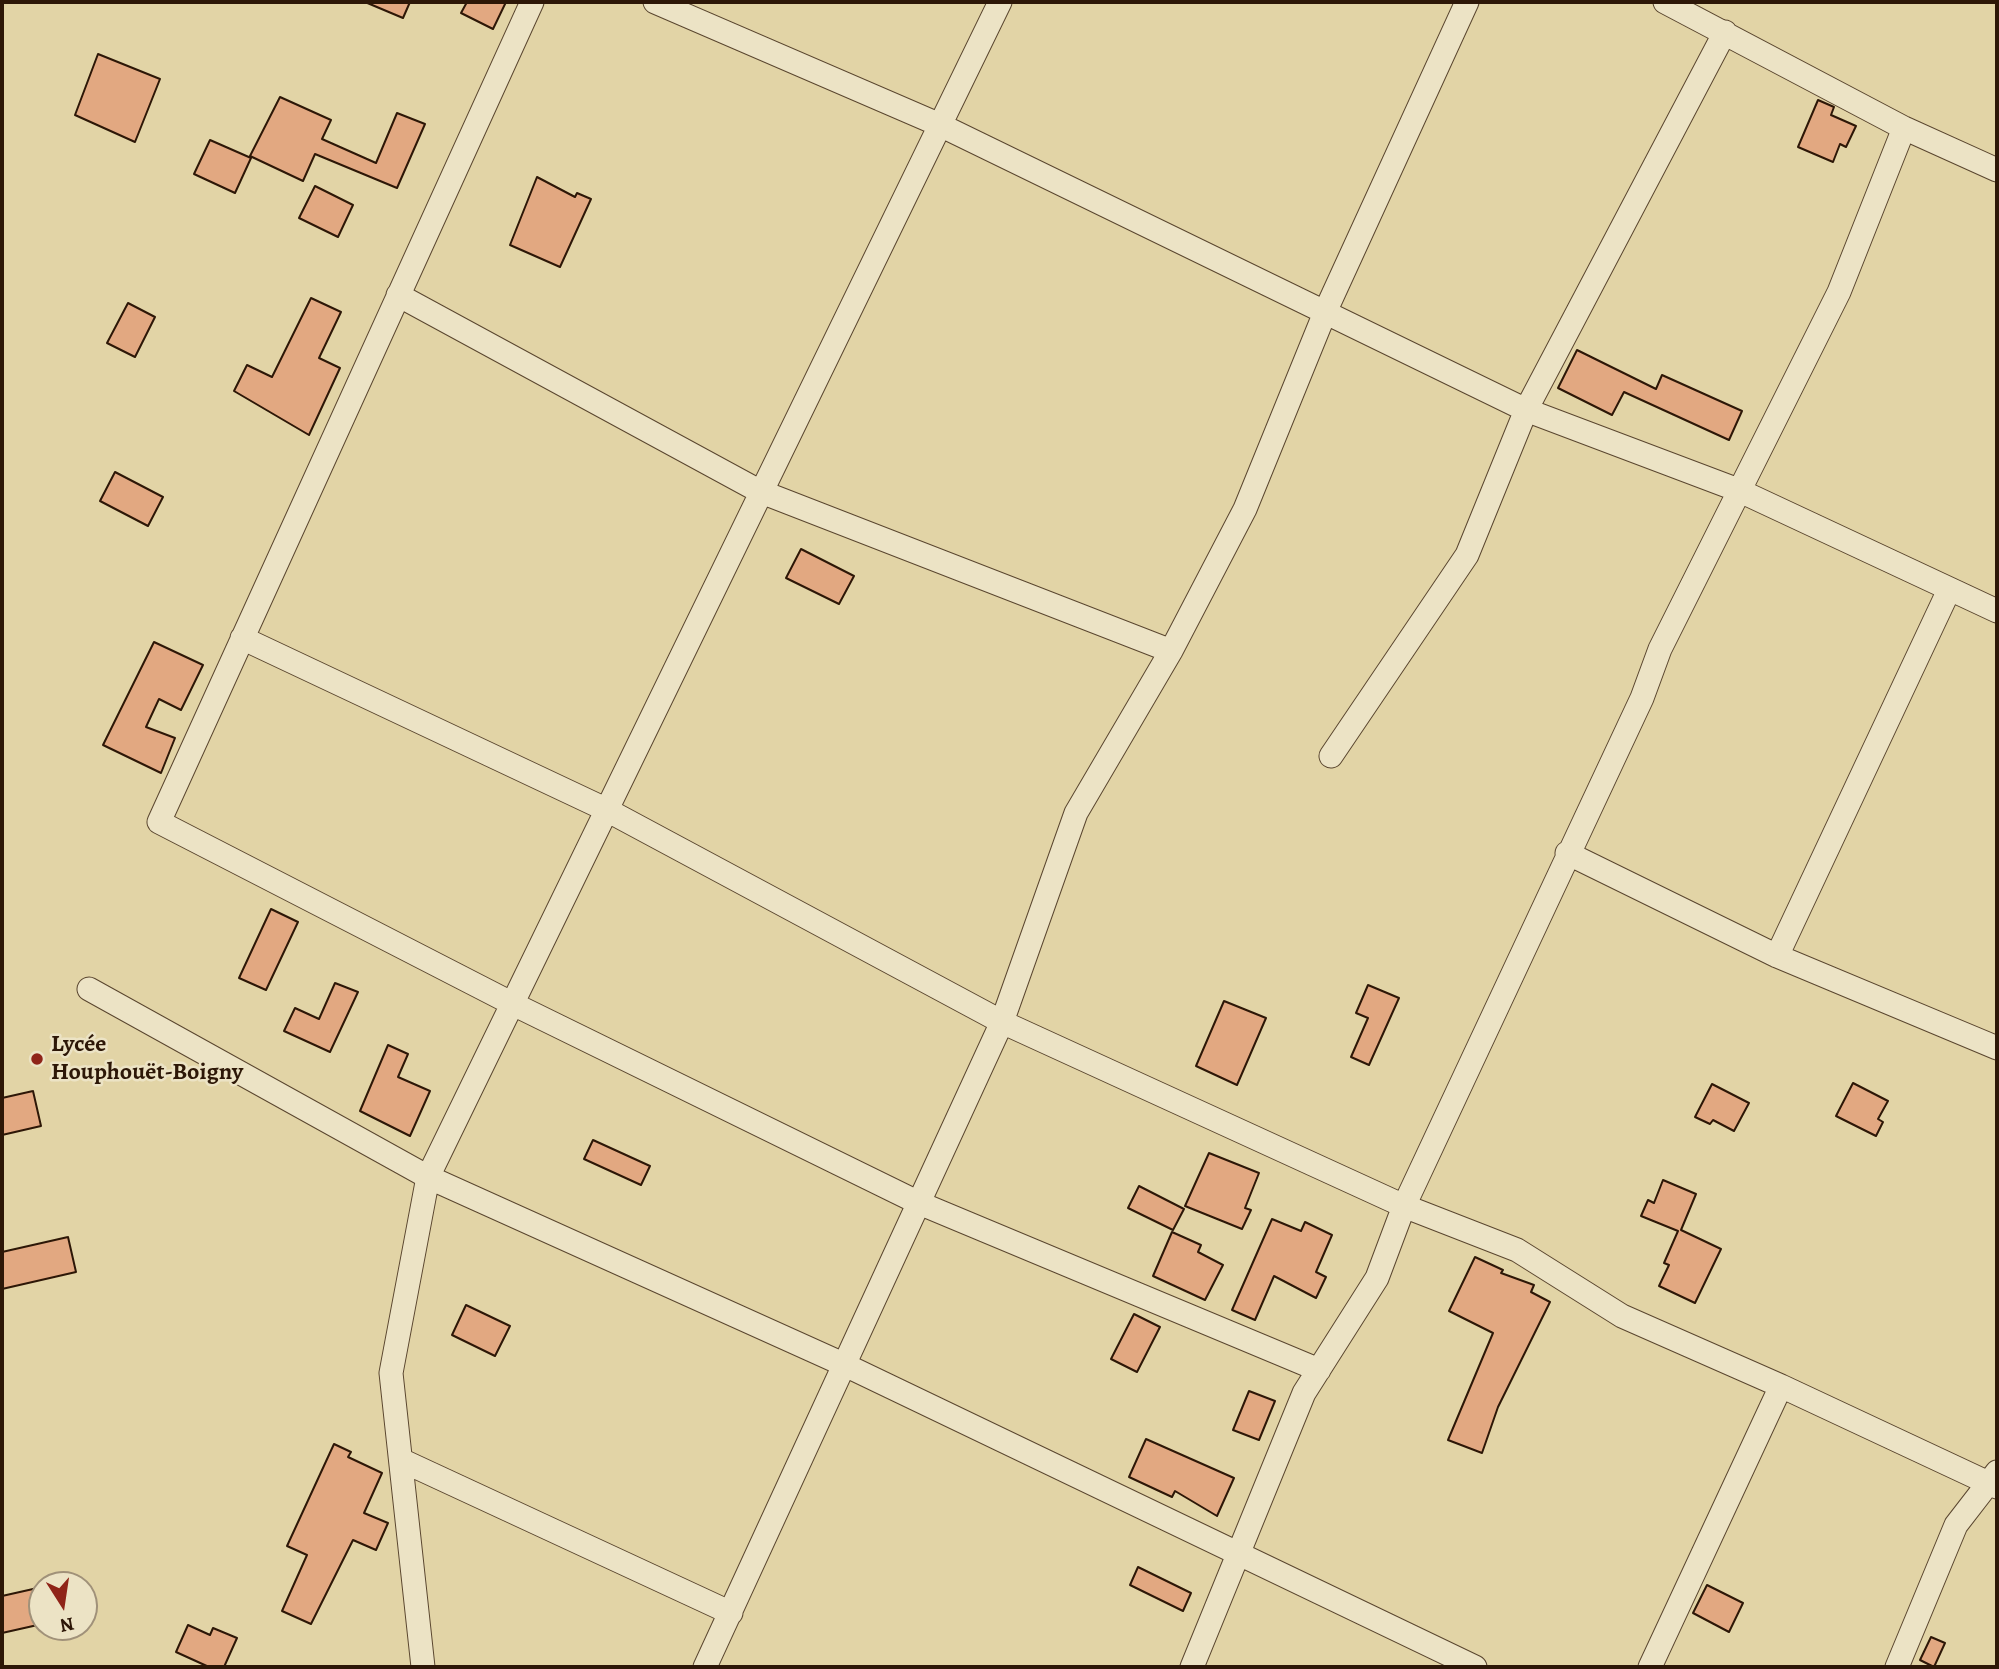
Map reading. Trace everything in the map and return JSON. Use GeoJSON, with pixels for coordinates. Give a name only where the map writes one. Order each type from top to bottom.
{"type":"FeatureCollection","features":[{"type":"Feature","properties":{"kind":"street"},"geometry":{"type":"LineString","coordinates":[[532,2],[159,822],[511,1003],[919,1203],[1319,1370]]}},
{"type":"Feature","properties":{"kind":"street"},"geometry":{"type":"LineString","coordinates":[[655,2],[940,125],[1326,310],[1526,410],[1738,491],[1997,611]]}},
{"type":"Feature","properties":{"kind":"street"},"geometry":{"type":"LineString","coordinates":[[423,1667],[391,1373],[428,1177],[1000,2]]}},
{"type":"Feature","properties":{"kind":"street"},"geometry":{"type":"LineString","coordinates":[[705,1667],[1002,1022],[1076,813],[1171,651],[1245,509],[1326,310],[1467,2]]}},
{"type":"Feature","properties":{"kind":"street"},"geometry":{"type":"LineString","coordinates":[[1665,2],[1904,128],[1997,170]]}},
{"type":"Feature","properties":{"kind":"street"},"geometry":{"type":"LineString","coordinates":[[1331,756],[1467,555],[1526,410],[1725,32]]}},
{"type":"Feature","properties":{"kind":"street"},"geometry":{"type":"LineString","coordinates":[[1192,1667],[1304,1393],[1377,1278],[1404,1206],[1567,853],[1642,698],[1660,649],[1839,292],[1904,128]]}},
{"type":"Feature","properties":{"kind":"street"},"geometry":{"type":"LineString","coordinates":[[398,295],[760,491],[1171,651]]}},
{"type":"Feature","properties":{"kind":"street"},"geometry":{"type":"LineString","coordinates":[[1777,957],[1949,590]]}},
{"type":"Feature","properties":{"kind":"street"},"geometry":{"type":"LineString","coordinates":[[243,638],[605,809],[1002,1022],[1404,1206],[1517,1250],[1622,1317],[1994,1480],[1956,1525],[1897,1667]]}},
{"type":"Feature","properties":{"kind":"street"},"geometry":{"type":"LineString","coordinates":[[1567,853],[1777,957],[1997,1048]]}},
{"type":"Feature","properties":{"kind":"street"},"geometry":{"type":"LineString","coordinates":[[89,989],[428,1177],[845,1365],[1237,1556],[1475,1667]]}},
{"type":"Feature","properties":{"kind":"street"},"geometry":{"type":"LineString","coordinates":[[1650,1667],[1781,1386]]}},
{"type":"Feature","properties":{"kind":"street"},"geometry":{"type":"LineString","coordinates":[[401,1460],[731,1613]]}},
{"type":"Feature","properties":{"kind":"building"},"geometry":{"type":"Polygon","coordinates":[[[365,2],[410,2],[403,18],[365,2]]]}},
{"type":"Feature","properties":{"kind":"building"},"geometry":{"type":"Polygon","coordinates":[[[467,2],[506,2],[493,29],[461,13],[467,2]]]}},
{"type":"Feature","properties":{"kind":"building"},"geometry":{"type":"Polygon","coordinates":[[[98,54],[160,79],[135,142],[75,115],[98,54]]]}},
{"type":"Feature","properties":{"kind":"building"},"geometry":{"type":"Polygon","coordinates":[[[280,97],[331,120],[322,139],[376,163],[397,113],[425,124],[397,188],[315,154],[303,181],[250,156],[280,97]]]}},
{"type":"Feature","properties":{"kind":"building"},"geometry":{"type":"Polygon","coordinates":[[[1818,100],[1834,107],[1831,115],[1856,126],[1846,147],[1840,144],[1833,162],[1798,147],[1818,100]]]}},
{"type":"Feature","properties":{"kind":"building"},"geometry":{"type":"Polygon","coordinates":[[[210,140],[251,158],[235,193],[194,174],[210,140]]]}},
{"type":"Feature","properties":{"kind":"building"},"geometry":{"type":"Polygon","coordinates":[[[537,177],[575,197],[577,193],[591,199],[560,267],[510,245],[537,177]]]}},
{"type":"Feature","properties":{"kind":"building"},"geometry":{"type":"Polygon","coordinates":[[[315,186],[353,205],[338,237],[299,218],[315,186]]]}},
{"type":"Feature","properties":{"kind":"building"},"geometry":{"type":"Polygon","coordinates":[[[311,298],[341,312],[319,358],[340,368],[309,435],[234,391],[247,365],[272,377],[311,298]]]}},
{"type":"Feature","properties":{"kind":"building"},"geometry":{"type":"Polygon","coordinates":[[[128,303],[155,317],[135,357],[107,343],[128,303]]]}},
{"type":"Feature","properties":{"kind":"building"},"geometry":{"type":"Polygon","coordinates":[[[1577,350],[1656,389],[1662,375],[1742,411],[1729,440],[1624,392],[1612,415],[1558,388],[1577,350]]]}},
{"type":"Feature","properties":{"kind":"building"},"geometry":{"type":"Polygon","coordinates":[[[115,472],[163,497],[148,526],[100,501],[115,472]]]}},
{"type":"Feature","properties":{"kind":"building"},"geometry":{"type":"Polygon","coordinates":[[[801,549],[854,576],[839,604],[786,578],[801,549]]]}},
{"type":"Feature","properties":{"kind":"building"},"geometry":{"type":"Polygon","coordinates":[[[154,642],[203,665],[181,710],[159,699],[146,727],[175,738],[161,773],[103,745],[154,642]]]}},
{"type":"Feature","properties":{"kind":"building"},"geometry":{"type":"Polygon","coordinates":[[[271,909],[298,922],[266,990],[239,978],[271,909]]]}},
{"type":"Feature","properties":{"kind":"building"},"geometry":{"type":"Polygon","coordinates":[[[335,983],[358,992],[330,1052],[284,1031],[295,1008],[319,1019],[335,983]]]}},
{"type":"Feature","properties":{"kind":"building"},"geometry":{"type":"Polygon","coordinates":[[[1368,985],[1399,998],[1369,1065],[1351,1057],[1368,1018],[1356,1013],[1368,985]]]}},
{"type":"Feature","properties":{"kind":"building"},"geometry":{"type":"Polygon","coordinates":[[[1224,1001],[1266,1018],[1237,1085],[1196,1066],[1224,1001]]]}},
{"type":"Feature","properties":{"kind":"building"},"geometry":{"type":"Polygon","coordinates":[[[388,1045],[408,1054],[398,1077],[430,1091],[410,1136],[360,1111],[388,1045]]]}},
{"type":"Feature","properties":{"kind":"building"},"geometry":{"type":"Polygon","coordinates":[[[1853,1083],[1888,1101],[1878,1119],[1883,1122],[1876,1136],[1836,1116],[1853,1083]]]}},
{"type":"Feature","properties":{"kind":"building"},"geometry":{"type":"Polygon","coordinates":[[[1712,1084],[1749,1103],[1734,1131],[1713,1120],[1710,1124],[1695,1117],[1712,1084]]]}},
{"type":"Feature","properties":{"kind":"building"},"geometry":{"type":"Polygon","coordinates":[[[33,1091],[41,1126],[2,1135],[2,1098],[33,1091]]]}},
{"type":"Feature","properties":{"kind":"building"},"geometry":{"type":"Polygon","coordinates":[[[593,1140],[650,1166],[641,1185],[584,1159],[593,1140]]]}},
{"type":"Feature","properties":{"kind":"building"},"geometry":{"type":"Polygon","coordinates":[[[1209,1153],[1259,1173],[1245,1208],[1251,1210],[1242,1229],[1185,1206],[1209,1153]]]}},
{"type":"Feature","properties":{"kind":"building"},"geometry":{"type":"Polygon","coordinates":[[[1663,1180],[1696,1194],[1681,1230],[1721,1249],[1695,1303],[1659,1286],[1669,1265],[1664,1263],[1678,1231],[1641,1216],[1648,1200],[1654,1203],[1663,1180]]]}},
{"type":"Feature","properties":{"kind":"building"},"geometry":{"type":"Polygon","coordinates":[[[1139,1186],[1184,1209],[1173,1230],[1128,1208],[1139,1186]]]}},
{"type":"Feature","properties":{"kind":"building"},"geometry":{"type":"Polygon","coordinates":[[[1272,1219],[1301,1231],[1305,1222],[1332,1235],[1316,1272],[1326,1277],[1316,1298],[1274,1276],[1255,1320],[1232,1310],[1272,1219]]]}},
{"type":"Feature","properties":{"kind":"building"},"geometry":{"type":"Polygon","coordinates":[[[1172,1232],[1201,1245],[1198,1252],[1223,1265],[1205,1300],[1153,1276],[1172,1232]]]}},
{"type":"Feature","properties":{"kind":"building"},"geometry":{"type":"Polygon","coordinates":[[[68,1237],[76,1272],[2,1289],[2,1252],[68,1237]]]}},
{"type":"Feature","properties":{"kind":"building"},"geometry":{"type":"Polygon","coordinates":[[[1475,1257],[1503,1270],[1501,1273],[1534,1285],[1531,1292],[1550,1302],[1498,1407],[1482,1453],[1448,1440],[1493,1333],[1449,1311],[1475,1257]]]}},
{"type":"Feature","properties":{"kind":"building"},"geometry":{"type":"Polygon","coordinates":[[[466,1305],[510,1326],[495,1356],[452,1335],[466,1305]]]}},
{"type":"Feature","properties":{"kind":"building"},"geometry":{"type":"Polygon","coordinates":[[[1134,1314],[1160,1327],[1137,1372],[1111,1359],[1134,1314]]]}},
{"type":"Feature","properties":{"kind":"building"},"geometry":{"type":"Polygon","coordinates":[[[1249,1391],[1275,1401],[1259,1440],[1233,1430],[1249,1391]]]}},
{"type":"Feature","properties":{"kind":"building"},"geometry":{"type":"Polygon","coordinates":[[[1146,1439],[1234,1478],[1217,1516],[1175,1491],[1172,1497],[1129,1477],[1146,1439]]]}},
{"type":"Feature","properties":{"kind":"building"},"geometry":{"type":"Polygon","coordinates":[[[334,1444],[351,1452],[348,1457],[382,1473],[364,1513],[388,1523],[376,1550],[353,1540],[311,1624],[282,1611],[307,1555],[287,1546],[334,1444]]]}},
{"type":"Feature","properties":{"kind":"building"},"geometry":{"type":"Polygon","coordinates":[[[1138,1567],[1191,1593],[1183,1611],[1130,1585],[1138,1567]]]}},
{"type":"Feature","properties":{"kind":"building"},"geometry":{"type":"Polygon","coordinates":[[[1707,1585],[1743,1603],[1729,1632],[1693,1613],[1707,1585]]]}},
{"type":"Feature","properties":{"kind":"building"},"geometry":{"type":"Polygon","coordinates":[[[28,1590],[28,1627],[2,1633],[2,1596],[28,1590]]]}},
{"type":"Feature","properties":{"kind":"building"},"geometry":{"type":"Polygon","coordinates":[[[188,1625],[210,1635],[213,1628],[237,1638],[224,1667],[209,1667],[176,1652],[188,1625]]]}},
{"type":"Feature","properties":{"kind":"building"},"geometry":{"type":"Polygon","coordinates":[[[1931,1637],[1945,1643],[1934,1667],[1920,1660],[1931,1637]]]}},
{"type":"Feature","properties":{"kind":"place","name":"Lycée Houphouët-Boigny"},"geometry":{"type":"Point","coordinates":[37,1059]}}]}
